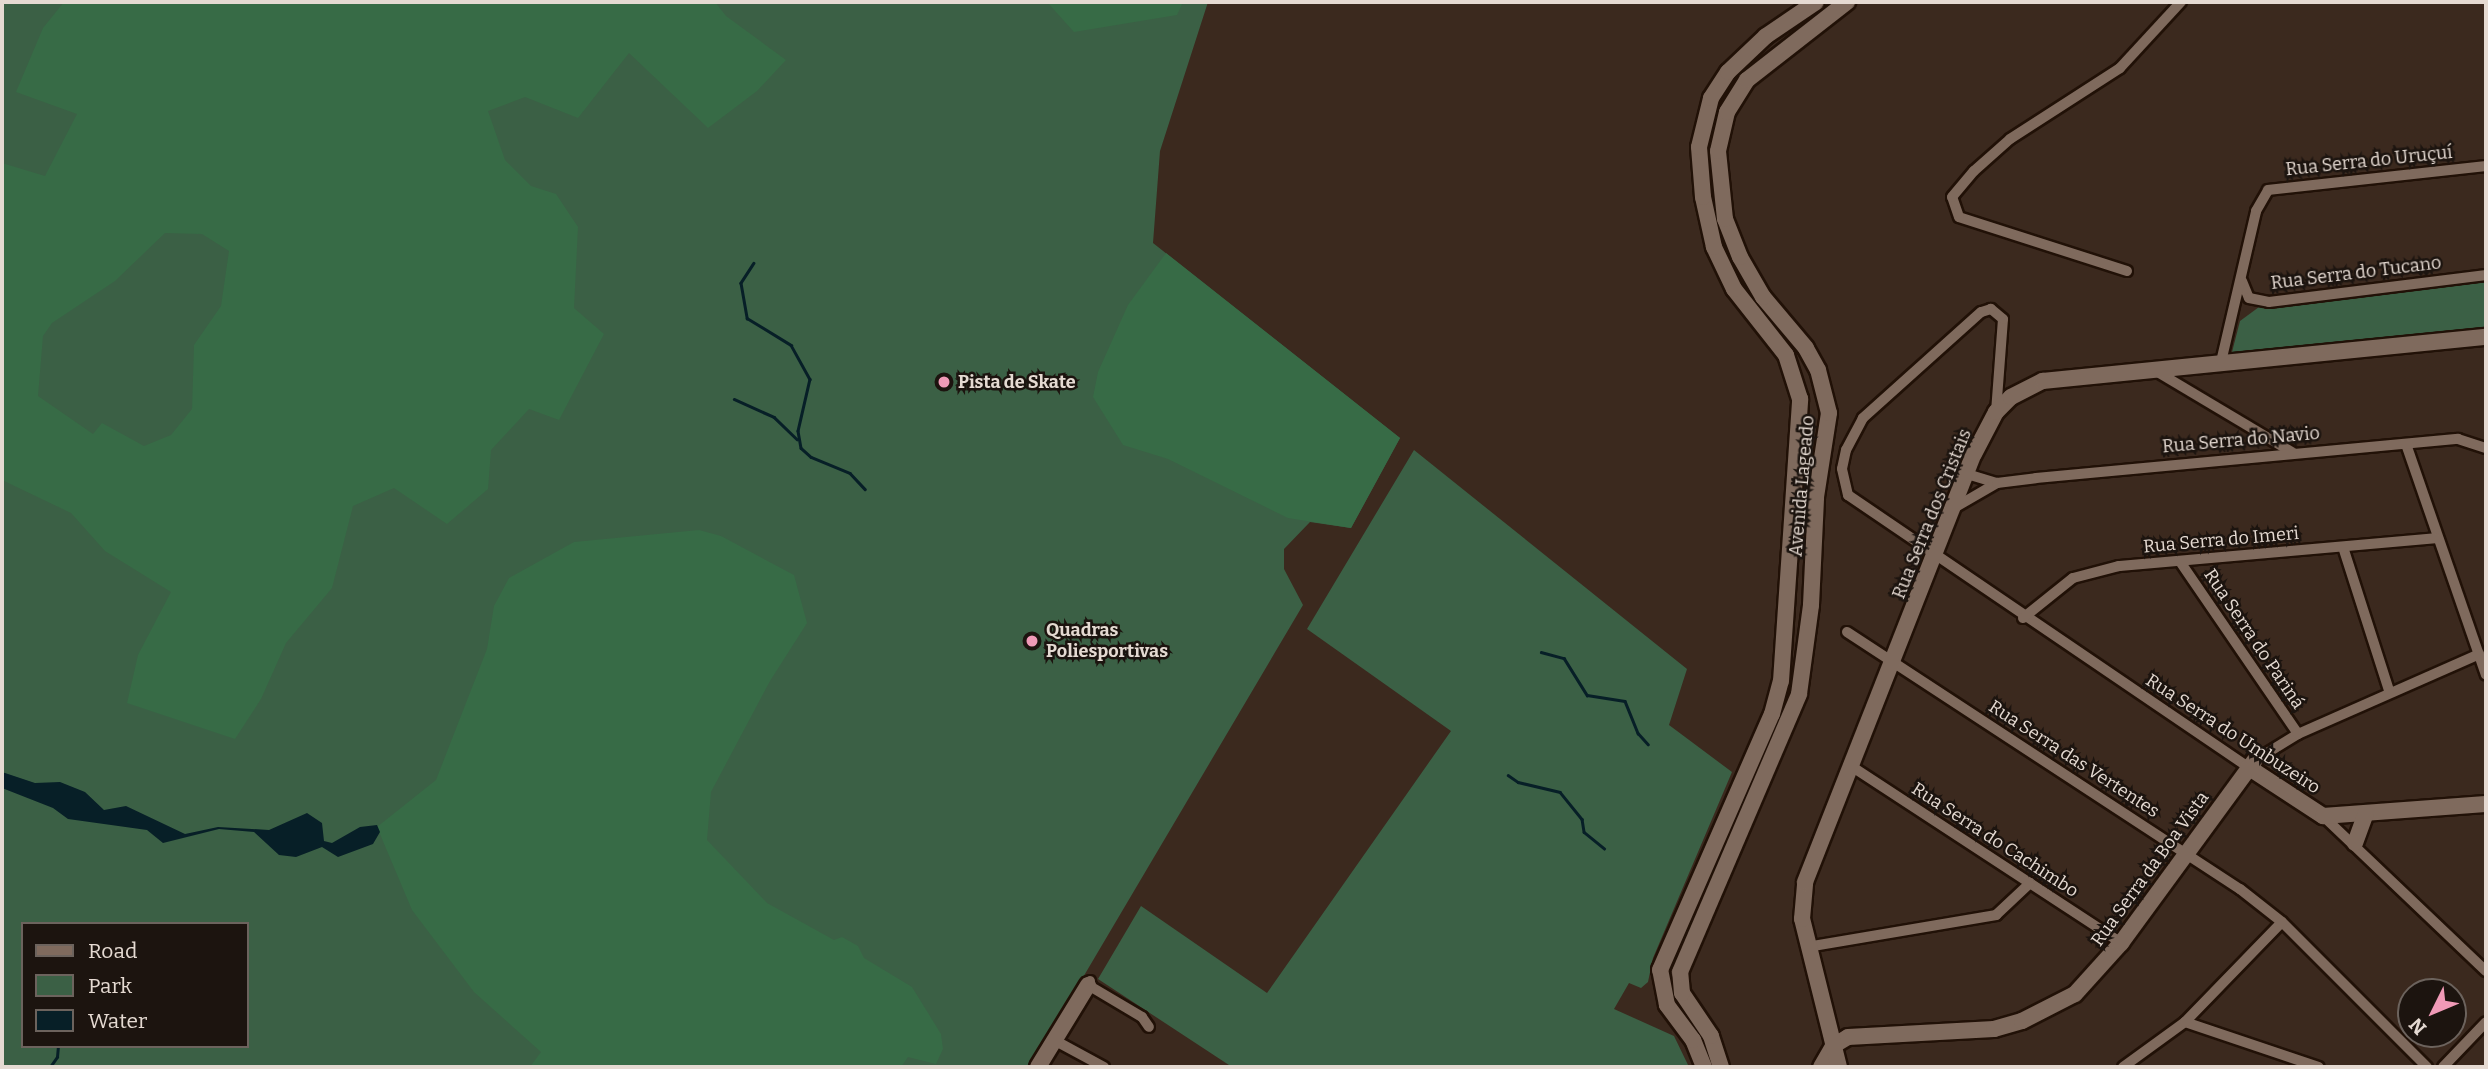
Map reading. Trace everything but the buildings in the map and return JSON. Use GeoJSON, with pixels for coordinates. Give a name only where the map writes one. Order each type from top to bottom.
{"type":"FeatureCollection","features":[{"type":"Feature","properties":{"kind":"main road","name":"Avenida Lageado"},"geometry":{"type":"LineString","coordinates":[[1660,970],[1772,714],[1781,681],[1800,399],[1786,355],[1734,289],[1714,247],[1703,197],[1699,146],[1711,98],[1728,72],[1766,36],[1816,2]]}},
{"type":"Feature","properties":{"kind":"main road","name":"Avenida Lageado"},"geometry":{"type":"LineString","coordinates":[[1680,972],[1799,694],[1810,627],[1816,497],[1829,430],[1827,396],[1818,370],[1752,279],[1726,219],[1718,151],[1721,130],[1732,101],[1757,68],[1847,2]]}},
{"type":"Feature","properties":{"kind":"main road","name":"Rua Serra dos Cristais"},"geometry":{"type":"LineString","coordinates":[[1839,1067],[1807,947],[1802,919],[1805,882],[1967,474],[1996,412],[2019,392],[2043,381],[2486,337]]}},
{"type":"Feature","properties":{"kind":"main road","name":"Rua Serra do Umbuzeiro"},"geometry":{"type":"LineString","coordinates":[[2251,764],[2323,816]]}},
{"type":"Feature","properties":{"kind":"main road","name":"Rua Serra da Boa Vista"},"geometry":{"type":"LineString","coordinates":[[1833,1046],[1848,1037],[1975,1032],[2022,1021],[2074,994],[2121,943],[2251,764]]}},
{"type":"Feature","properties":{"kind":"main road"},"geometry":{"type":"LineString","coordinates":[[2323,816],[2486,804]]}},
{"type":"Feature","properties":{"kind":"main road"},"geometry":{"type":"LineString","coordinates":[[2355,843],[2365,813]]}},
{"type":"Feature","properties":{"kind":"main road"},"geometry":{"type":"LineString","coordinates":[[1704,1067],[1693,1040],[1667,1005],[1660,970],[1680,972],[1682,993],[1711,1036],[1721,1066]]}},
{"type":"Feature","properties":{"kind":"main road"},"geometry":{"type":"LineString","coordinates":[[1038,1067],[1089,983]]}},
{"type":"Feature","properties":{"kind":"main road"},"geometry":{"type":"LineString","coordinates":[[1821,1067],[1833,1046]]}},
{"type":"Feature","properties":{"kind":"street"},"geometry":{"type":"LineString","coordinates":[[2127,271],[1959,217],[1952,197],[2010,139],[2120,68],[2180,2]]}},
{"type":"Feature","properties":{"kind":"street","name":"Rua Serra do Uruçuí"},"geometry":{"type":"LineString","coordinates":[[2221,362],[2235,291],[2242,281],[2256,211],[2268,190],[2486,166]]}},
{"type":"Feature","properties":{"kind":"street","name":"Rua Serra do Tucano"},"geometry":{"type":"LineString","coordinates":[[2242,281],[2249,298],[2269,302],[2486,275]]}},
{"type":"Feature","properties":{"kind":"street","name":"Rua Serra do Umbuzeiro"},"geometry":{"type":"LineString","coordinates":[[1996,412],[2003,319],[1991,309],[1981,312],[1879,401],[1851,436],[1842,469],[1849,495],[2023,618],[2251,764]]}},
{"type":"Feature","properties":{"kind":"street"},"geometry":{"type":"LineString","coordinates":[[2152,369],[2292,452]]}},
{"type":"Feature","properties":{"kind":"street","name":"Rua Serra do Navio"},"geometry":{"type":"LineString","coordinates":[[1967,474],[1997,483],[2292,452],[2458,439],[2486,448]]}},
{"type":"Feature","properties":{"kind":"street"},"geometry":{"type":"LineString","coordinates":[[2406,444],[2436,538],[2486,675]]}},
{"type":"Feature","properties":{"kind":"street","name":"Rua Serra do Navio"},"geometry":{"type":"LineString","coordinates":[[1954,508],[1997,483]]}},
{"type":"Feature","properties":{"kind":"street","name":"Rua Serra do Imeri"},"geometry":{"type":"LineString","coordinates":[[2023,618],[2057,588],[2082,575],[2119,566],[2181,563],[2436,538]]}},
{"type":"Feature","properties":{"kind":"street"},"geometry":{"type":"LineString","coordinates":[[2343,547],[2390,694]]}},
{"type":"Feature","properties":{"kind":"street","name":"Rua Serra do Pariná"},"geometry":{"type":"LineString","coordinates":[[2181,563],[2298,734]]}},
{"type":"Feature","properties":{"kind":"street","name":"Rua Serra das Vertentes"},"geometry":{"type":"LineString","coordinates":[[1847,632],[2186,854],[2282,922],[2427,1067]]}},
{"type":"Feature","properties":{"kind":"street","name":"Rua Serra da Boa Vista"},"geometry":{"type":"LineString","coordinates":[[2251,764],[2298,734],[2479,654]]}},
{"type":"Feature","properties":{"kind":"street","name":"Rua Serra do Cachimbo"},"geometry":{"type":"LineString","coordinates":[[1851,766],[2121,943]]}},
{"type":"Feature","properties":{"kind":"street","name":"Rua Serra do Umbuzeiro"},"geometry":{"type":"LineString","coordinates":[[2323,816],[2355,843],[2486,971]]}},
{"type":"Feature","properties":{"kind":"street"},"geometry":{"type":"LineString","coordinates":[[1807,947],[1996,915],[2030,883]]}},
{"type":"Feature","properties":{"kind":"street"},"geometry":{"type":"LineString","coordinates":[[2123,1067],[2185,1022],[2282,922]]}},
{"type":"Feature","properties":{"kind":"street"},"geometry":{"type":"LineString","coordinates":[[1089,983],[1142,1017],[1149,1027]]}},
{"type":"Feature","properties":{"kind":"street"},"geometry":{"type":"LineString","coordinates":[[2185,1022],[2319,1067]]}},
{"type":"Feature","properties":{"kind":"street"},"geometry":{"type":"LineString","coordinates":[[2443,1067],[2486,1022]]}},
{"type":"Feature","properties":{"kind":"street"},"geometry":{"type":"LineString","coordinates":[[1054,1040],[1104,1067]]}},
{"type":"Feature","properties":{"kind":"green space"},"geometry":{"type":"Polygon","coordinates":[[[2,2],[1208,2],[1160,151],[1153,243],[1400,438],[1351,528],[1310,522],[1284,549],[1284,569],[1303,605],[1030,1067],[2,1067],[2,2]]]}},
{"type":"Feature","properties":{"kind":"green space"},"geometry":{"type":"Polygon","coordinates":[[[64,2],[715,2],[726,16],[786,60],[757,91],[708,128],[629,53],[578,118],[525,97],[488,111],[505,160],[531,186],[556,194],[578,227],[574,308],[604,334],[559,420],[529,409],[491,450],[488,489],[447,524],[394,488],[353,506],[332,588],[286,643],[261,699],[235,739],[127,703],[138,655],[171,592],[105,551],[71,513],[2,480],[2,163],[45,176],[77,114],[16,92],[43,28],[64,2]],[[165,233],[115,281],[52,323],[43,336],[38,396],[93,434],[102,423],[144,446],[171,435],[192,409],[194,345],[221,306],[229,251],[202,234],[165,233]]]}},
{"type":"Feature","properties":{"kind":"green space"},"geometry":{"type":"Polygon","coordinates":[[[1047,2],[1183,2],[1177,15],[1074,32],[1047,2]]]}},
{"type":"Feature","properties":{"kind":"green space"},"geometry":{"type":"Polygon","coordinates":[[[1166,253],[1400,438],[1351,528],[1288,518],[1168,459],[1123,445],[1093,397],[1098,372],[1128,305],[1166,253]]]}},
{"type":"Feature","properties":{"kind":"green space"},"geometry":{"type":"Polygon","coordinates":[[[2486,280],[2486,330],[2231,356],[2240,321],[2259,307],[2486,280]]]}},
{"type":"Feature","properties":{"kind":"green space"},"geometry":{"type":"Polygon","coordinates":[[[1414,450],[1687,669],[1669,725],[1732,772],[1653,958],[1648,982],[1641,988],[1629,983],[1614,1009],[1674,1036],[1689,1067],[1232,1067],[1098,979],[1141,906],[1267,993],[1451,731],[1307,629],[1414,450]]]}},
{"type":"Feature","properties":{"kind":"green space"},"geometry":{"type":"Polygon","coordinates":[[[699,530],[721,536],[794,575],[807,623],[770,681],[711,792],[707,840],[767,903],[834,940],[842,937],[858,946],[864,958],[912,987],[941,1034],[943,1049],[936,1064],[908,1057],[901,1067],[530,1067],[541,1052],[474,992],[412,910],[377,827],[436,780],[487,649],[494,606],[509,578],[574,542],[699,530]]]}},
{"type":"Feature","properties":{"kind":"water"},"geometry":{"type":"Polygon","coordinates":[[[2,772],[35,783],[60,782],[85,792],[104,810],[126,806],[185,834],[218,827],[269,830],[307,813],[322,823],[324,841],[332,843],[360,827],[377,825],[380,832],[373,844],[338,857],[322,847],[296,857],[279,855],[254,832],[219,829],[163,843],[147,830],[68,819],[53,808],[2,788],[2,772]]]}},
{"type":"Feature","properties":{"kind":"waterway"},"geometry":{"type":"LineString","coordinates":[[754,263],[741,283],[747,318],[791,345],[810,379],[798,431],[801,448],[811,457],[850,473],[865,489]]}},
{"type":"Feature","properties":{"kind":"waterway"},"geometry":{"type":"LineString","coordinates":[[734,399],[774,417],[797,439]]}},
{"type":"Feature","properties":{"kind":"waterway"},"geometry":{"type":"LineString","coordinates":[[1541,652],[1564,658],[1587,695],[1625,701],[1638,733],[1648,744]]}},
{"type":"Feature","properties":{"kind":"waterway"},"geometry":{"type":"LineString","coordinates":[[1508,775],[1518,782],[1560,792],[1582,819],[1584,832],[1604,848]]}},
{"type":"Feature","properties":{"kind":"waterway"},"geometry":{"type":"LineString","coordinates":[[50,1067],[57,1057],[58,1048]]}},
{"type":"Feature","properties":{"kind":"place","name":"Pista de Skate"},"geometry":{"type":"Point","coordinates":[944,382]}},
{"type":"Feature","properties":{"kind":"place","name":"Quadras Poliesportivas"},"geometry":{"type":"Point","coordinates":[1032,641]}}]}
